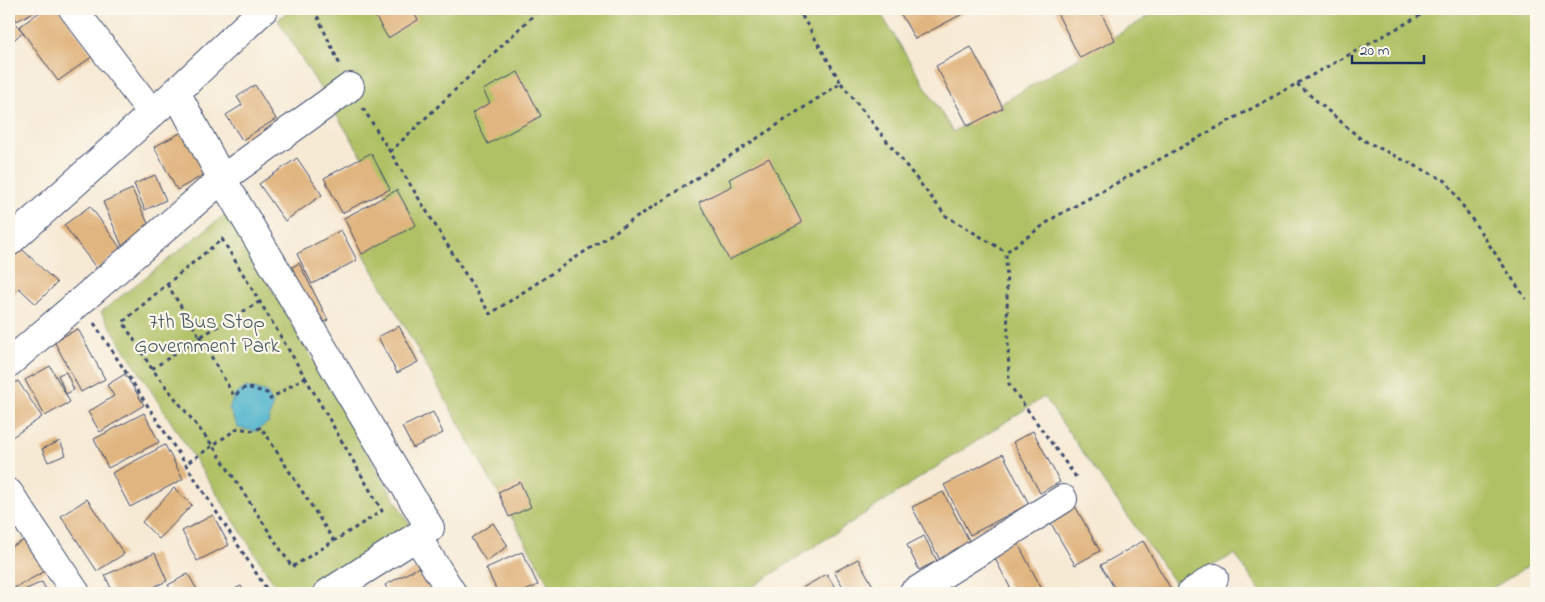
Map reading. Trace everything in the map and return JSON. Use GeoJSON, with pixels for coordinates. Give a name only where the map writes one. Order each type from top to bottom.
{"type":"FeatureCollection","features":[{"type":"Feature","properties":{"kind":"street"},"geometry":{"type":"LineString","coordinates":[[73,9],[152,113]]}},
{"type":"Feature","properties":{"kind":"street"},"geometry":{"type":"LineString","coordinates":[[9,242],[176,92],[264,9]]}},
{"type":"Feature","properties":{"kind":"street"},"geometry":{"type":"LineString","coordinates":[[9,363],[222,179],[350,87]]}},
{"type":"Feature","properties":{"kind":"street"},"geometry":{"type":"LineString","coordinates":[[176,92],[222,179],[430,528],[328,593]]}},
{"type":"Feature","properties":{"kind":"street"},"geometry":{"type":"LineString","coordinates":[[9,494],[76,593]]}},
{"type":"Feature","properties":{"kind":"street"},"geometry":{"type":"LineString","coordinates":[[913,593],[1063,499]]}},
{"type":"Feature","properties":{"kind":"street"},"geometry":{"type":"LineString","coordinates":[[417,536],[452,593]]}},
{"type":"Feature","properties":{"kind":"street"},"geometry":{"type":"LineString","coordinates":[[1191,593],[1214,578]]}},
{"type":"Feature","properties":{"kind":"path"},"geometry":{"type":"LineString","coordinates":[[314,9],[350,87],[490,314],[841,83]]}},
{"type":"Feature","properties":{"kind":"path"},"geometry":{"type":"LineString","coordinates":[[390,152],[540,9]]}},
{"type":"Feature","properties":{"kind":"path"},"geometry":{"type":"LineString","coordinates":[[798,9],[841,83],[946,216],[1006,252]]}},
{"type":"Feature","properties":{"kind":"path"},"geometry":{"type":"LineString","coordinates":[[989,9],[991,12],[998,9]]}},
{"type":"Feature","properties":{"kind":"path"},"geometry":{"type":"LineString","coordinates":[[1006,252],[1055,218],[1432,9]]}},
{"type":"Feature","properties":{"kind":"path"},"geometry":{"type":"LineString","coordinates":[[1297,84],[1361,139],[1446,182],[1526,299]]}},
{"type":"Feature","properties":{"kind":"path"},"geometry":{"type":"LineString","coordinates":[[222,239],[305,377],[382,511],[292,568],[213,446],[152,369],[123,322],[167,284],[222,239]]}},
{"type":"Feature","properties":{"kind":"path"},"geometry":{"type":"LineString","coordinates":[[1006,252],[1009,384],[1083,487],[1063,499]]}},
{"type":"Feature","properties":{"kind":"path"},"geometry":{"type":"LineString","coordinates":[[167,284],[234,396],[246,387],[268,394],[270,399],[305,377]]}},
{"type":"Feature","properties":{"kind":"path"},"geometry":{"type":"LineString","coordinates":[[80,301],[268,593]]}},
{"type":"Feature","properties":{"kind":"path"},"geometry":{"type":"LineString","coordinates":[[152,369],[200,337],[259,302]]}},
{"type":"Feature","properties":{"kind":"path"},"geometry":{"type":"LineString","coordinates":[[186,464],[238,428],[255,431],[261,427],[334,541]]}},
{"type":"Feature","properties":{"kind":"green space"},"geometry":{"type":"Polygon","coordinates":[[[290,9],[878,9],[953,132],[1161,9],[1360,9],[1363,15],[1373,9],[1536,9],[1536,561],[1485,593],[1261,593],[1235,554],[1176,585],[1044,397],[743,593],[715,593],[703,587],[692,593],[618,593],[614,588],[606,593],[554,593],[362,251],[403,223],[278,20],[290,9]]]}},
{"type":"Feature","properties":{"kind":"green space","name":"7th Bus Stop Government Park"},"geometry":{"type":"Polygon","coordinates":[[[227,213],[411,527],[306,593],[280,593],[101,312],[227,213]]]}},
{"type":"Feature","properties":{"kind":"water"},"geometry":{"type":"Polygon","coordinates":[[[246,387],[267,393],[273,404],[268,423],[255,431],[238,428],[229,409],[234,396],[246,387]]]}},
{"type":"Feature","properties":{"kind":"building"},"geometry":{"type":"Polygon","coordinates":[[[10,9],[39,9],[17,21],[10,9]]]}},
{"type":"Feature","properties":{"kind":"building"},"geometry":{"type":"Polygon","coordinates":[[[44,9],[59,9],[93,56],[58,81],[19,27],[44,9]]]}},
{"type":"Feature","properties":{"kind":"building"},"geometry":{"type":"Polygon","coordinates":[[[371,9],[412,9],[418,20],[388,38],[371,9]]]}},
{"type":"Feature","properties":{"kind":"building"},"geometry":{"type":"Polygon","coordinates":[[[898,9],[967,9],[968,11],[915,39],[898,9]]]}},
{"type":"Feature","properties":{"kind":"building"},"geometry":{"type":"Polygon","coordinates":[[[1055,9],[1099,9],[1115,40],[1080,58],[1055,9]]]}},
{"type":"Feature","properties":{"kind":"building"},"geometry":{"type":"Polygon","coordinates":[[[9,16],[23,32],[9,44],[9,16]]]}},
{"type":"Feature","properties":{"kind":"building"},"geometry":{"type":"Polygon","coordinates":[[[971,47],[1003,108],[968,126],[936,66],[971,47]]]}},
{"type":"Feature","properties":{"kind":"building"},"geometry":{"type":"Polygon","coordinates":[[[518,72],[541,116],[488,144],[472,113],[490,103],[483,90],[518,72]]]}},
{"type":"Feature","properties":{"kind":"building"},"geometry":{"type":"Polygon","coordinates":[[[255,85],[276,119],[242,140],[226,115],[242,105],[237,97],[255,85]]]}},
{"type":"Feature","properties":{"kind":"building"},"geometry":{"type":"Polygon","coordinates":[[[186,130],[209,172],[177,190],[154,147],[186,130]]]}},
{"type":"Feature","properties":{"kind":"building"},"geometry":{"type":"Polygon","coordinates":[[[371,153],[390,189],[342,213],[324,178],[371,153]]]}},
{"type":"Feature","properties":{"kind":"building"},"geometry":{"type":"Polygon","coordinates":[[[297,158],[322,195],[285,221],[259,184],[297,158]]]}},
{"type":"Feature","properties":{"kind":"building"},"geometry":{"type":"Polygon","coordinates":[[[769,158],[802,223],[729,260],[699,202],[732,186],[729,179],[769,158]]]}},
{"type":"Feature","properties":{"kind":"building"},"geometry":{"type":"Polygon","coordinates":[[[155,175],[166,200],[145,210],[134,184],[155,175]]]}},
{"type":"Feature","properties":{"kind":"building"},"geometry":{"type":"Polygon","coordinates":[[[132,189],[153,234],[123,248],[103,202],[132,189]]]}},
{"type":"Feature","properties":{"kind":"building"},"geometry":{"type":"Polygon","coordinates":[[[397,190],[416,225],[362,254],[344,218],[397,190]]]}},
{"type":"Feature","properties":{"kind":"building"},"geometry":{"type":"Polygon","coordinates":[[[90,206],[122,250],[97,269],[64,225],[90,206]]]}},
{"type":"Feature","properties":{"kind":"building"},"geometry":{"type":"Polygon","coordinates":[[[341,230],[357,260],[312,284],[297,254],[341,230]]]}},
{"type":"Feature","properties":{"kind":"building"},"geometry":{"type":"Polygon","coordinates":[[[21,248],[57,283],[36,304],[19,288],[9,299],[9,261],[21,248]]]}},
{"type":"Feature","properties":{"kind":"building"},"geometry":{"type":"Polygon","coordinates":[[[299,263],[328,320],[316,326],[287,270],[299,263]]]}},
{"type":"Feature","properties":{"kind":"building"},"geometry":{"type":"Polygon","coordinates":[[[399,326],[418,362],[397,373],[378,337],[399,326]]]}},
{"type":"Feature","properties":{"kind":"building"},"geometry":{"type":"Polygon","coordinates":[[[78,329],[105,379],[81,392],[54,341],[78,329]]]}},
{"type":"Feature","properties":{"kind":"building"},"geometry":{"type":"Polygon","coordinates":[[[50,366],[70,402],[45,416],[25,380],[50,366]]]}},
{"type":"Feature","properties":{"kind":"building"},"geometry":{"type":"Polygon","coordinates":[[[66,372],[74,390],[66,394],[58,375],[66,372]]]}},
{"type":"Feature","properties":{"kind":"building"},"geometry":{"type":"Polygon","coordinates":[[[125,374],[144,405],[100,432],[88,412],[114,396],[107,385],[125,374]]]}},
{"type":"Feature","properties":{"kind":"building"},"geometry":{"type":"Polygon","coordinates":[[[18,381],[42,417],[9,439],[9,387],[18,381]]]}},
{"type":"Feature","properties":{"kind":"building"},"geometry":{"type":"Polygon","coordinates":[[[433,412],[443,433],[413,448],[402,427],[433,412]]]}},
{"type":"Feature","properties":{"kind":"building"},"geometry":{"type":"Polygon","coordinates":[[[144,413],[159,442],[108,468],[94,439],[144,413]]]}},
{"type":"Feature","properties":{"kind":"building"},"geometry":{"type":"Polygon","coordinates":[[[1033,431],[1060,482],[1040,493],[1013,442],[1033,431]]]}},
{"type":"Feature","properties":{"kind":"building"},"geometry":{"type":"Polygon","coordinates":[[[60,441],[66,455],[48,462],[42,449],[60,441]]]}},
{"type":"Feature","properties":{"kind":"building"},"geometry":{"type":"Polygon","coordinates":[[[165,445],[183,479],[130,507],[112,473],[165,445]]]}},
{"type":"Feature","properties":{"kind":"building"},"geometry":{"type":"Polygon","coordinates":[[[1003,454],[1029,504],[970,535],[944,485],[1003,454]]]}},
{"type":"Feature","properties":{"kind":"building"},"geometry":{"type":"Polygon","coordinates":[[[520,482],[531,507],[509,517],[498,492],[520,482]]]}},
{"type":"Feature","properties":{"kind":"building"},"geometry":{"type":"Polygon","coordinates":[[[174,488],[192,505],[159,539],[142,522],[174,488]]]}},
{"type":"Feature","properties":{"kind":"building"},"geometry":{"type":"Polygon","coordinates":[[[943,492],[971,544],[940,560],[912,507],[943,492]]]}},
{"type":"Feature","properties":{"kind":"building"},"geometry":{"type":"Polygon","coordinates":[[[87,499],[124,554],[97,571],[61,516],[87,499]]]}},
{"type":"Feature","properties":{"kind":"building"},"geometry":{"type":"Polygon","coordinates":[[[1075,506],[1100,551],[1075,565],[1049,520],[1075,506]]]}},
{"type":"Feature","properties":{"kind":"building"},"geometry":{"type":"Polygon","coordinates":[[[213,515],[229,545],[197,561],[182,531],[213,515]]]}},
{"type":"Feature","properties":{"kind":"building"},"geometry":{"type":"Polygon","coordinates":[[[493,523],[508,546],[486,561],[471,538],[493,523]]]}},
{"type":"Feature","properties":{"kind":"building"},"geometry":{"type":"Polygon","coordinates":[[[924,536],[937,561],[919,570],[907,545],[924,536]]]}},
{"type":"Feature","properties":{"kind":"building"},"geometry":{"type":"Polygon","coordinates":[[[30,537],[47,570],[9,591],[9,548],[30,537]]]}},
{"type":"Feature","properties":{"kind":"building"},"geometry":{"type":"Polygon","coordinates":[[[1015,538],[1044,593],[1013,593],[991,551],[1015,538]]]}},
{"type":"Feature","properties":{"kind":"building"},"geometry":{"type":"Polygon","coordinates":[[[1143,541],[1172,591],[1168,593],[1117,593],[1101,565],[1143,541]]]}},
{"type":"Feature","properties":{"kind":"building"},"geometry":{"type":"Polygon","coordinates":[[[522,552],[538,585],[521,593],[498,593],[486,568],[522,552]]]}},
{"type":"Feature","properties":{"kind":"building"},"geometry":{"type":"Polygon","coordinates":[[[155,553],[167,581],[140,593],[113,593],[105,575],[155,553]]]}},
{"type":"Feature","properties":{"kind":"building"},"geometry":{"type":"Polygon","coordinates":[[[858,559],[877,593],[847,593],[834,572],[858,559]]]}},
{"type":"Feature","properties":{"kind":"building"},"geometry":{"type":"Polygon","coordinates":[[[431,561],[447,593],[390,593],[385,585],[431,561]]]}},
{"type":"Feature","properties":{"kind":"building"},"geometry":{"type":"Polygon","coordinates":[[[188,574],[199,593],[173,593],[168,585],[188,574]]]}},
{"type":"Feature","properties":{"kind":"building"},"geometry":{"type":"Polygon","coordinates":[[[827,574],[838,593],[804,593],[802,588],[827,574]]]}},
{"type":"Feature","properties":{"kind":"building"},"geometry":{"type":"Polygon","coordinates":[[[42,582],[48,593],[18,593],[42,582]]]}},
{"type":"Feature","properties":{"kind":"building"},"geometry":{"type":"Polygon","coordinates":[[[241,586],[245,593],[227,593],[241,586]]]}}]}
